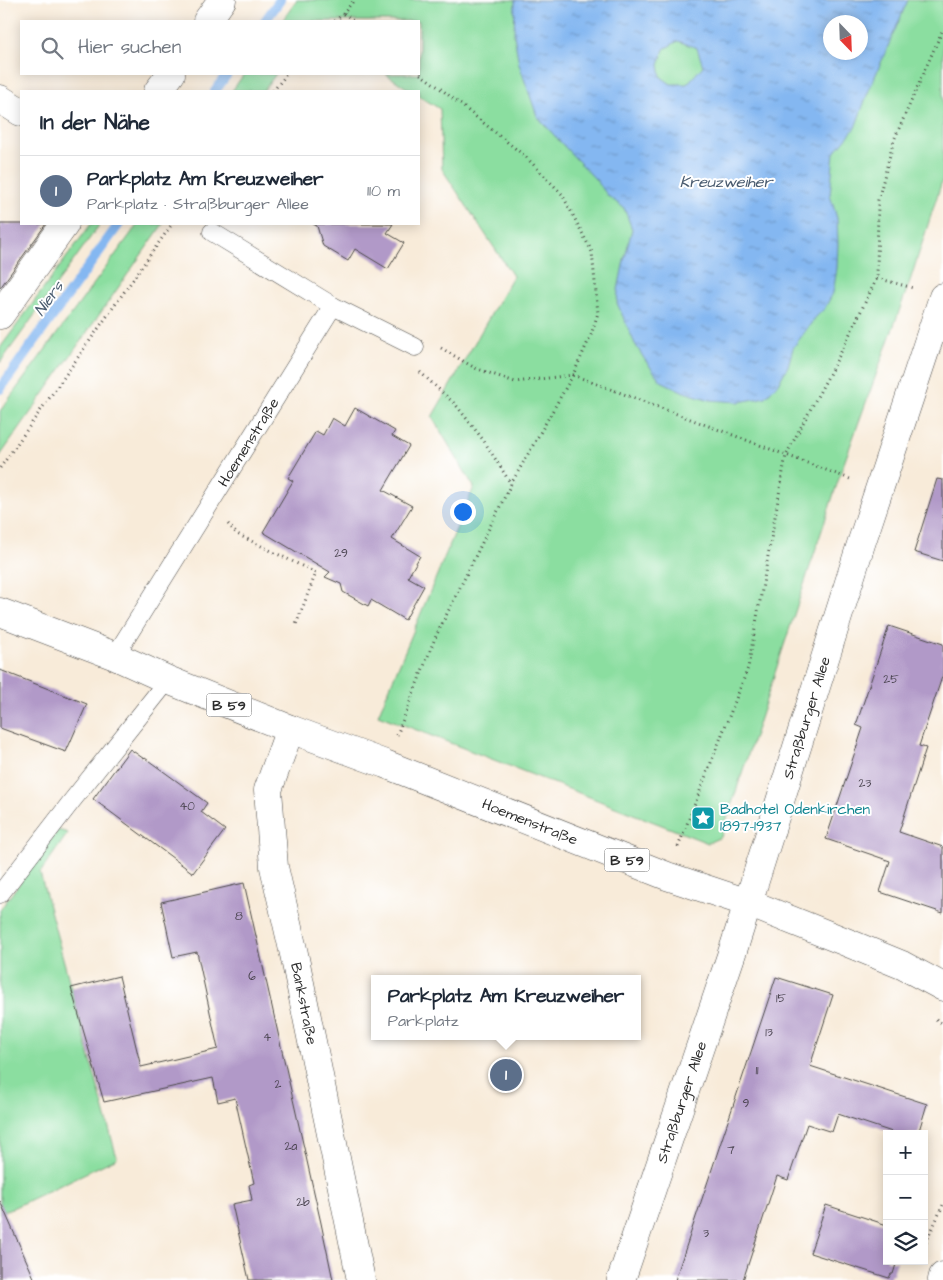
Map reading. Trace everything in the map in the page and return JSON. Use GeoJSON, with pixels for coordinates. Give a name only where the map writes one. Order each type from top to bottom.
{"type":"FeatureCollection","features":[{"type":"Feature","properties":{"kind":"street"},"geometry":{"type":"LineString","coordinates":[[208,20],[222,0]]}},
{"type":"Feature","properties":{"kind":"street"},"geometry":{"type":"LineString","coordinates":[[159,90],[169,75]]}},
{"type":"Feature","properties":{"kind":"street"},"geometry":{"type":"LineString","coordinates":[[0,99],[20,111]]}},
{"type":"Feature","properties":{"kind":"street"},"geometry":{"type":"LineString","coordinates":[[0,315],[64,225]]}},
{"type":"Feature","properties":{"kind":"street","name":"Straßburger Allee"},"geometry":{"type":"LineString","coordinates":[[621,1280],[735,944],[878,490],[943,297]]}},
{"type":"Feature","properties":{"kind":"street","name":"Hoemenstraße"},"geometry":{"type":"LineString","coordinates":[[0,612],[116,656],[168,680],[290,729],[385,764],[667,876],[748,903],[902,965],[943,987]]}},
{"type":"Feature","properties":{"kind":"street","name":"Bankstraße"},"geometry":{"type":"LineString","coordinates":[[290,729],[268,790],[274,867],[294,954],[361,1280]]}},
{"type":"Feature","properties":{"kind":"street"},"geometry":{"type":"LineString","coordinates":[[942,1280],[943,1276]]}},
{"type":"Feature","properties":{"kind":"lane"},"geometry":{"type":"LineString","coordinates":[[212,232],[333,306],[415,348]]}},
{"type":"Feature","properties":{"kind":"lane","name":"Hoemenstraße"},"geometry":{"type":"LineString","coordinates":[[116,656],[333,306]]}},
{"type":"Feature","properties":{"kind":"lane"},"geometry":{"type":"LineString","coordinates":[[0,894],[168,680]]}},
{"type":"Feature","properties":{"kind":"path"},"geometry":{"type":"LineString","coordinates":[[336,20],[354,0]]}},
{"type":"Feature","properties":{"kind":"path"},"geometry":{"type":"LineString","coordinates":[[344,13],[352,20]]}},
{"type":"Feature","properties":{"kind":"path"},"geometry":{"type":"LineString","coordinates":[[667,876],[748,668],[786,455],[840,354],[877,278],[878,200],[894,140],[943,29]]}},
{"type":"Feature","properties":{"kind":"path"},"geometry":{"type":"LineString","coordinates":[[385,764],[435,638],[511,484],[573,375],[592,336],[598,314],[592,252],[562,194],[526,156],[420,74]]}},
{"type":"Feature","properties":{"kind":"path"},"geometry":{"type":"LineString","coordinates":[[274,90],[286,75]]}},
{"type":"Feature","properties":{"kind":"path"},"geometry":{"type":"LineString","coordinates":[[0,468],[171,225]]}},
{"type":"Feature","properties":{"kind":"path"},"geometry":{"type":"LineString","coordinates":[[877,278],[943,297]]}},
{"type":"Feature","properties":{"kind":"path"},"geometry":{"type":"LineString","coordinates":[[511,484],[484,441],[456,406],[414,367],[415,348],[430,341],[475,368],[515,382],[573,375],[878,490]]}},
{"type":"Feature","properties":{"kind":"path"},"geometry":{"type":"LineString","coordinates":[[209,505],[237,534],[316,573],[295,627]]}},
{"type":"Feature","properties":{"kind":"path"},"geometry":{"type":"LineString","coordinates":[[928,1238],[943,1205]]}},
{"type":"Feature","properties":{"kind":"green space"},"geometry":{"type":"Polygon","coordinates":[[[297,0],[943,0],[943,178],[910,281],[843,466],[721,837],[708,843],[378,715],[474,487],[432,417],[513,276],[442,169],[440,109],[420,97],[420,90],[410,90],[387,75],[420,75],[420,20],[283,20],[297,0]]]}},
{"type":"Feature","properties":{"kind":"green space"},"geometry":{"type":"Polygon","coordinates":[[[243,75],[275,75],[264,90],[233,90],[243,75]]]}},
{"type":"Feature","properties":{"kind":"green space"},"geometry":{"type":"Polygon","coordinates":[[[90,225],[99,225],[0,363],[0,348],[90,225]]]}},
{"type":"Feature","properties":{"kind":"green space"},"geometry":{"type":"Polygon","coordinates":[[[137,225],[162,225],[0,456],[0,411],[137,225]]]}},
{"type":"Feature","properties":{"kind":"green space"},"geometry":{"type":"Polygon","coordinates":[[[58,830],[68,833],[40,873],[117,1158],[0,1214],[0,910],[58,830]]]}},
{"type":"Feature","properties":{"kind":"water","name":"Kreuzweiher"},"geometry":{"type":"Polygon","coordinates":[[[515,0],[908,0],[867,95],[855,128],[834,153],[830,195],[837,218],[838,243],[833,293],[825,308],[815,318],[793,348],[788,366],[779,382],[766,397],[739,402],[710,400],[684,392],[661,381],[645,360],[635,344],[617,303],[623,265],[632,229],[624,208],[608,196],[597,181],[537,116],[519,64],[514,35],[515,0]],[[678,41],[664,49],[659,65],[661,77],[671,84],[687,84],[703,66],[697,48],[678,41]]]}},
{"type":"Feature","properties":{"kind":"building"},"geometry":{"type":"Polygon","coordinates":[[[0,224],[45,225],[0,288],[0,224]]]}},
{"type":"Feature","properties":{"kind":"building"},"geometry":{"type":"Polygon","coordinates":[[[315,225],[392,225],[387,233],[404,243],[388,269],[355,249],[348,261],[323,246],[317,226],[315,225]]]}},
{"type":"Feature","properties":{"kind":"building"},"geometry":{"type":"Polygon","coordinates":[[[355,408],[395,431],[392,436],[409,446],[383,490],[412,506],[392,539],[420,556],[408,577],[424,586],[405,620],[371,600],[368,606],[343,592],[341,584],[325,577],[330,572],[263,532],[293,481],[288,478],[316,431],[323,435],[332,418],[345,426],[355,408]]]}},
{"type":"Feature","properties":{"kind":"building"},"geometry":{"type":"Polygon","coordinates":[[[937,479],[943,480],[943,561],[914,552],[937,479]]]}},
{"type":"Feature","properties":{"kind":"building"},"geometry":{"type":"Polygon","coordinates":[[[889,626],[943,644],[943,674],[919,746],[926,748],[899,832],[943,847],[943,913],[880,892],[890,861],[826,839],[863,728],[856,725],[889,626]]]}},
{"type":"Feature","properties":{"kind":"building"},"geometry":{"type":"Polygon","coordinates":[[[0,670],[87,704],[66,752],[0,728],[0,670]]]}},
{"type":"Feature","properties":{"kind":"building"},"geometry":{"type":"Polygon","coordinates":[[[130,749],[207,803],[201,812],[225,830],[193,873],[93,799],[130,749]]]}},
{"type":"Feature","properties":{"kind":"building"},"geometry":{"type":"Polygon","coordinates":[[[244,883],[333,1280],[249,1280],[232,1204],[252,1200],[249,1185],[254,1183],[235,1098],[218,1102],[213,1078],[104,1102],[71,988],[119,976],[141,1067],[218,1049],[197,952],[173,957],[161,902],[244,883]]]}},
{"type":"Feature","properties":{"kind":"building"},"geometry":{"type":"Polygon","coordinates":[[[776,977],[833,995],[810,1066],[927,1104],[919,1130],[886,1130],[838,1114],[832,1132],[807,1124],[788,1180],[777,1176],[743,1280],[675,1280],[776,977]]]}},
{"type":"Feature","properties":{"kind":"building"},"geometry":{"type":"Polygon","coordinates":[[[0,1201],[35,1280],[0,1280],[0,1201]]]}},
{"type":"Feature","properties":{"kind":"building"},"geometry":{"type":"Polygon","coordinates":[[[826,1205],[883,1224],[883,1265],[896,1265],[893,1274],[889,1278],[810,1253],[826,1205]]]}},
{"type":"Feature","properties":{"kind":"waterway","name":"Niers"},"geometry":{"type":"LineString","coordinates":[[266,20],[280,0]]}},
{"type":"Feature","properties":{"kind":"waterway","name":"Niers"},"geometry":{"type":"LineString","coordinates":[[216,90],[226,75]]}},
{"type":"Feature","properties":{"kind":"waterway","name":"Niers"},"geometry":{"type":"LineString","coordinates":[[0,389],[118,225]]}},
{"type":"Feature","properties":{"kind":"place","name":"Badhotel Odenkirchen 1897-1937"},"geometry":{"type":"Point","coordinates":[703,818]}},
{"type":"Feature","properties":{"kind":"place","name":"Parkplatz Am Kreuzweiher"},"geometry":{"type":"Point","coordinates":[506,1075]}}]}
